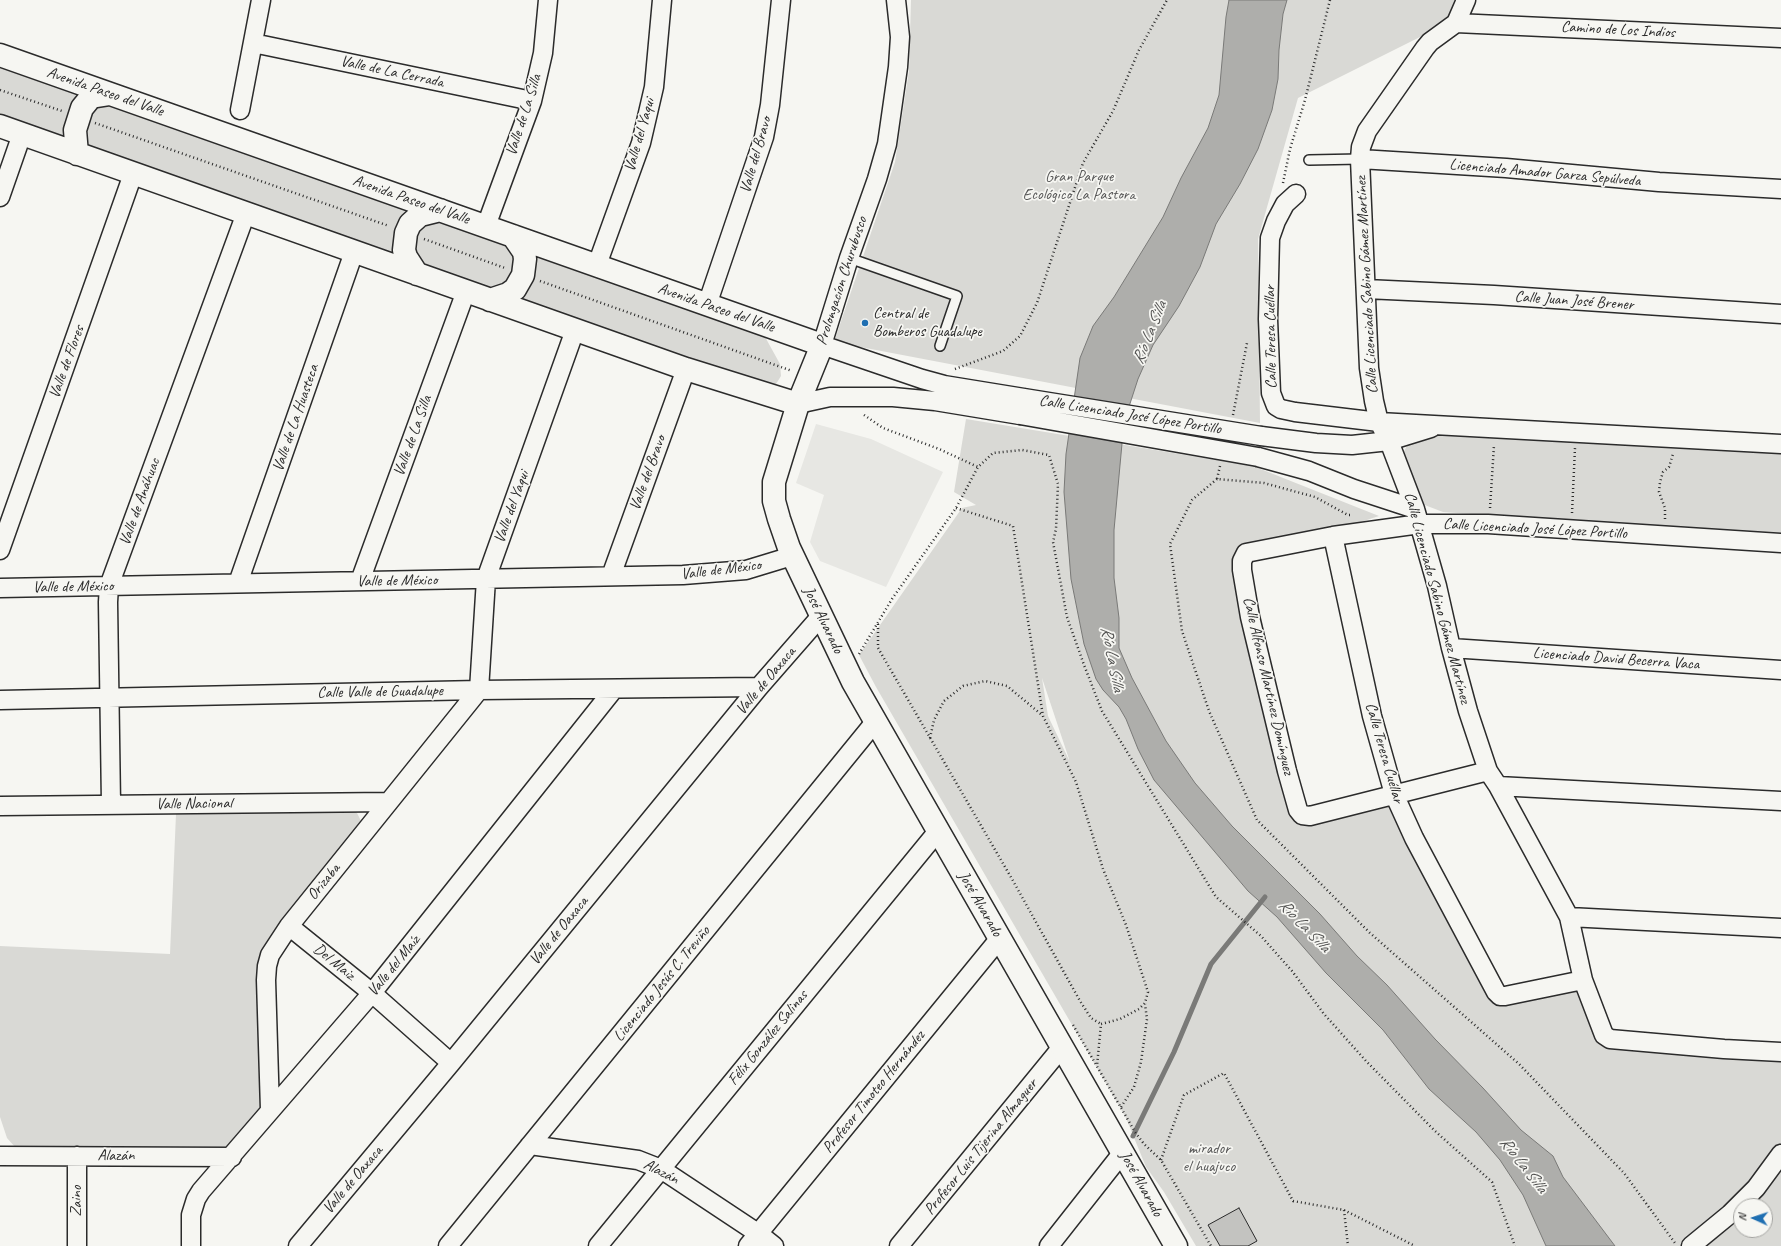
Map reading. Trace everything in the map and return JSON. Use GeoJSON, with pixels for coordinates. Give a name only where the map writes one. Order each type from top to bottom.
{"type":"FeatureCollection","features":[{"type":"Feature","properties":{"kind":"street"},"geometry":{"type":"LineString","coordinates":[[240,110],[261,0]]}},
{"type":"Feature","properties":{"kind":"street","name":"Valle de La Silla"},"geometry":{"type":"LineString","coordinates":[[486,226],[532,100],[543,53],[548,0]]}},
{"type":"Feature","properties":{"kind":"street","name":"Valle del Yaqui"},"geometry":{"type":"LineString","coordinates":[[597,265],[641,143],[654,87],[662,0]]}},
{"type":"Feature","properties":{"kind":"street","name":"Valle del Bravo"},"geometry":{"type":"LineString","coordinates":[[707,305],[764,137],[770,105],[781,0]]}},
{"type":"Feature","properties":{"kind":"street","name":"Prolongacíon Churubusco"},"geometry":{"type":"LineString","coordinates":[[792,556],[778,519],[773,491],[776,473],[798,404],[822,345],[849,258],[877,179],[887,144],[898,67],[900,38],[896,0]]}},
{"type":"Feature","properties":{"kind":"street"},"geometry":{"type":"LineString","coordinates":[[1456,23],[1466,0]]}},
{"type":"Feature","properties":{"kind":"street","name":"Camino de Los Indios"},"geometry":{"type":"LineString","coordinates":[[1456,23],[1781,38]]}},
{"type":"Feature","properties":{"kind":"street","name":"Calle Licenciado Sabino Gámez Martínez"},"geometry":{"type":"LineString","coordinates":[[1456,23],[1430,42],[1420,54],[1367,131],[1361,147],[1360,159],[1369,368],[1374,401],[1379,422],[1389,441],[1418,517],[1468,710],[1493,779],[1569,917],[1583,980],[1604,1035],[1607,1039],[1724,1049],[1781,1052]]}},
{"type":"Feature","properties":{"kind":"street","name":"Valle de La Cerrada"},"geometry":{"type":"LineString","coordinates":[[253,43],[532,100]]}},
{"type":"Feature","properties":{"kind":"street","name":"Avenida Paseo del Valle"},"geometry":{"type":"LineString","coordinates":[[0,55],[822,345]]}},
{"type":"Feature","properties":{"kind":"street"},"geometry":{"type":"LineString","coordinates":[[77,154],[74,138],[82,108],[91,98],[110,94]]}},
{"type":"Feature","properties":{"kind":"street"},"geometry":{"type":"LineString","coordinates":[[0,126],[686,369],[798,404]]}},
{"type":"Feature","properties":{"kind":"street"},"geometry":{"type":"LineString","coordinates":[[0,197],[22,134]]}},
{"type":"Feature","properties":{"kind":"street","name":"Licenciado Amador Garza Sepúlveda"},"geometry":{"type":"LineString","coordinates":[[1360,159],[1506,168],[1659,182],[1781,189]]}},
{"type":"Feature","properties":{"kind":"street","name":"Valle de Flores"},"geometry":{"type":"LineString","coordinates":[[0,550],[133,174]]}},
{"type":"Feature","properties":{"kind":"street","name":"Calle Teresa Cuéllar"},"geometry":{"type":"LineString","coordinates":[[1289,189],[1285,204],[1276,221],[1270,238],[1268,319],[1271,393],[1273,399],[1276,406],[1288,411],[1379,422]]}},
{"type":"Feature","properties":{"kind":"street"},"geometry":{"type":"LineString","coordinates":[[418,274],[406,257],[404,250],[406,233],[410,224],[420,215],[440,210]]}},
{"type":"Feature","properties":{"kind":"street","name":"Valle de Anáhuac"},"geometry":{"type":"LineString","coordinates":[[111,804],[109,586],[246,213]]}},
{"type":"Feature","properties":{"kind":"street"},"geometry":{"type":"LineString","coordinates":[[490,300],[512,291],[523,275],[525,264],[524,252],[513,236]]}},
{"type":"Feature","properties":{"kind":"street","name":"Valle de La Huasteca"},"geometry":{"type":"LineString","coordinates":[[238,583],[354,252]]}},
{"type":"Feature","properties":{"kind":"street","name":"Calle Juan José Brener"},"geometry":{"type":"LineString","coordinates":[[1366,289],[1494,295],[1781,314]]}},
{"type":"Feature","properties":{"kind":"street","name":"Valle de La Silla"},"geometry":{"type":"LineString","coordinates":[[360,581],[466,291]]}},
{"type":"Feature","properties":{"kind":"street","name":"Valle del Yaqui"},"geometry":{"type":"LineString","coordinates":[[480,690],[486,579],[576,330]]}},
{"type":"Feature","properties":{"kind":"street","name":"Calle Licenciado José López Portillo"},"geometry":{"type":"LineString","coordinates":[[822,345],[929,381],[1260,436],[1339,445],[1352,445],[1389,441],[1441,424]]}},
{"type":"Feature","properties":{"kind":"street","name":"Valle del Bravo"},"geometry":{"type":"LineString","coordinates":[[611,576],[686,369]]}},
{"type":"Feature","properties":{"kind":"street","name":"Calle Licenciado José López Portillo"},"geometry":{"type":"LineString","coordinates":[[798,404],[830,397],[893,397],[935,401],[1258,457],[1309,471],[1418,517],[1571,530],[1781,543]]}},
{"type":"Feature","properties":{"kind":"street","name":"Calle Licenciado José López Portillo"},"geometry":{"type":"LineString","coordinates":[[1379,422],[1441,424],[1781,444]]}},
{"type":"Feature","properties":{"kind":"street","name":"Calle Licenciado José López Portillo"},"geometry":{"type":"LineString","coordinates":[[1244,555],[1250,551],[1333,536],[1418,517]]}},
{"type":"Feature","properties":{"kind":"street","name":"Calle Teresa Cuéllar"},"geometry":{"type":"LineString","coordinates":[[1333,536],[1372,716],[1394,794],[1468,940],[1500,996],[1583,980]]}},
{"type":"Feature","properties":{"kind":"street","name":"Calle Alfonso Martínez Domínguez"},"geometry":{"type":"LineString","coordinates":[[1244,555],[1242,570],[1250,617],[1287,771],[1298,810],[1302,815],[1310,816],[1394,794]]}},
{"type":"Feature","properties":{"kind":"street","name":"Valle de México"},"geometry":{"type":"LineString","coordinates":[[0,588],[683,575],[746,570],[792,556]]}},
{"type":"Feature","properties":{"kind":"street","name":"José Alvarado"},"geometry":{"type":"LineString","coordinates":[[792,556],[853,682],[875,722],[1176,1246]]}},
{"type":"Feature","properties":{"kind":"street","name":"Valle de Oaxaca"},"geometry":{"type":"LineString","coordinates":[[298,1246],[451,1063],[759,687],[821,616]]}},
{"type":"Feature","properties":{"kind":"street","name":"Licenciado David Becerra Vaca"},"geometry":{"type":"LineString","coordinates":[[1451,648],[1781,670]]}},
{"type":"Feature","properties":{"kind":"street","name":"Calle Valle de Guadalupe"},"geometry":{"type":"LineString","coordinates":[[0,700],[480,690],[759,687]]}},
{"type":"Feature","properties":{"kind":"street","name":"Valle del Maíz"},"geometry":{"type":"LineString","coordinates":[[191,1246],[191,1215],[196,1199],[270,1110],[372,993],[614,689]]}},
{"type":"Feature","properties":{"kind":"street","name":"Orizaba"},"geometry":{"type":"LineString","coordinates":[[270,1110],[267,966],[270,955],[289,926],[480,690]]}},
{"type":"Feature","properties":{"kind":"street","name":"Licenciado Jesús C. Treviño"},"geometry":{"type":"LineString","coordinates":[[448,1246],[875,722]]}},
{"type":"Feature","properties":{"kind":"street"},"geometry":{"type":"LineString","coordinates":[[1394,794],[1493,779],[1781,800]]}},
{"type":"Feature","properties":{"kind":"street","name":"Valle Nacional"},"geometry":{"type":"LineString","coordinates":[[0,806],[389,802]]}},
{"type":"Feature","properties":{"kind":"street","name":"Félix González Salinas"},"geometry":{"type":"LineString","coordinates":[[598,1246],[938,830]]}},
{"type":"Feature","properties":{"kind":"street"},"geometry":{"type":"LineString","coordinates":[[1569,917],[1781,928]]}},
{"type":"Feature","properties":{"kind":"street","name":"Del Maiz"},"geometry":{"type":"LineString","coordinates":[[289,926],[372,993],[451,1063]]}},
{"type":"Feature","properties":{"kind":"street","name":"Profesor Timoteo Hernández"},"geometry":{"type":"LineString","coordinates":[[753,1240],[1000,938]]}},
{"type":"Feature","properties":{"kind":"street","name":"Profesor Luis Tijerina Almaguer"},"geometry":{"type":"LineString","coordinates":[[899,1246],[1062,1047]]}},
{"type":"Feature","properties":{"kind":"street","name":"Alazán"},"geometry":{"type":"LineString","coordinates":[[530,1145],[638,1160],[661,1169],[753,1240],[774,1246]]}},
{"type":"Feature","properties":{"kind":"street"},"geometry":{"type":"LineString","coordinates":[[1049,1246],[1123,1152]]}},
{"type":"Feature","properties":{"kind":"street","name":"Alazán"},"geometry":{"type":"LineString","coordinates":[[1,1153],[77,1156],[232,1157]]}},
{"type":"Feature","properties":{"kind":"street","name":"Zaino"},"geometry":{"type":"LineString","coordinates":[[77,1156],[77,1246]]}},
{"type":"Feature","properties":{"kind":"street"},"geometry":{"type":"LineString","coordinates":[[1691,1246],[1730,1214],[1778,1167]]}},
{"type":"Feature","properties":{"kind":"lane","name":"Licenciado Amador Garza Sepúlveda"},"geometry":{"type":"LineString","coordinates":[[1309,160],[1360,159]]}},
{"type":"Feature","properties":{"kind":"lane"},"geometry":{"type":"LineString","coordinates":[[849,258],[956,296],[940,346]]}},
{"type":"Feature","properties":{"kind":"path"},"geometry":{"type":"LineString","coordinates":[[949,371],[1004,351],[1020,336],[1037,303],[1083,163],[1113,111],[1139,50],[1167,0]]}},
{"type":"Feature","properties":{"kind":"path"},"geometry":{"type":"LineString","coordinates":[[1289,189],[1290,149],[1305,100],[1330,0]]}},
{"type":"Feature","properties":{"kind":"path"},"geometry":{"type":"LineString","coordinates":[[861,413],[883,428],[939,448],[978,467]]}},
{"type":"Feature","properties":{"kind":"path"},"geometry":{"type":"LineString","coordinates":[[1571,530],[1576,432]]}},
{"type":"Feature","properties":{"kind":"path"},"geometry":{"type":"LineString","coordinates":[[1664,536],[1665,508],[1659,492],[1660,482],[1663,472],[1669,468],[1673,459],[1674,438]]}},
{"type":"Feature","properties":{"kind":"path"},"geometry":{"type":"LineString","coordinates":[[1488,524],[1494,443]]}},
{"type":"Feature","properties":{"kind":"path"},"geometry":{"type":"LineString","coordinates":[[859,655],[892,600],[956,508],[978,467],[993,453],[1022,450],[1049,455],[1058,484],[1056,529],[1052,542],[1068,617],[1084,665],[1102,711],[1216,897],[1261,936],[1292,971],[1324,1014],[1366,1061],[1435,1131],[1492,1182],[1515,1246]]}},
{"type":"Feature","properties":{"kind":"path"},"geometry":{"type":"LineString","coordinates":[[1217,479],[1192,500],[1170,544],[1182,631],[1209,711],[1257,820],[1370,933],[1519,1064],[1624,1173],[1679,1246]]}},
{"type":"Feature","properties":{"kind":"path"},"geometry":{"type":"LineString","coordinates":[[956,508],[1014,526],[1043,716],[1076,782],[1102,868],[1126,925],[1148,992],[1145,1003],[1147,1019],[1141,1062],[1134,1087],[1121,1107]]}},
{"type":"Feature","properties":{"kind":"path"},"geometry":{"type":"LineString","coordinates":[[878,624],[878,648],[1012,879],[1080,1001],[1092,1018],[1101,1024],[1120,1019],[1139,1009],[1145,1003]]}},
{"type":"Feature","properties":{"kind":"path"},"geometry":{"type":"LineString","coordinates":[[930,738],[934,720],[944,701],[963,686],[985,681],[1007,686],[1043,716]]}},
{"type":"Feature","properties":{"kind":"path"},"geometry":{"type":"LineString","coordinates":[[1073,1024],[1135,1132],[1144,1144],[1161,1160],[1211,1246]]}},
{"type":"Feature","properties":{"kind":"path"},"geometry":{"type":"LineString","coordinates":[[1097,1066],[1101,1024]]}},
{"type":"Feature","properties":{"kind":"path"},"geometry":{"type":"LineString","coordinates":[[1161,1160],[1184,1095],[1224,1072],[1293,1201],[1344,1210],[1415,1246]]}},
{"type":"Feature","properties":{"kind":"path"},"geometry":{"type":"LineString","coordinates":[[1344,1210],[1348,1246]]}},
{"type":"Feature","properties":{"kind":"shaded area"},"geometry":{"type":"Polygon","coordinates":[[[816,424],[871,439],[943,472],[886,587],[820,561],[810,542],[824,495],[796,483],[816,424]]]}},
{"type":"Feature","properties":{"kind":"green space","name":"Gran Parque Ecológico La Pastora"},"geometry":{"type":"Polygon","coordinates":[[[911,0],[1458,0],[1450,22],[1298,98],[1258,239],[1260,423],[834,342],[895,162],[909,71],[911,0]]]}},
{"type":"Feature","properties":{"kind":"green space"},"geometry":{"type":"Polygon","coordinates":[[[0,64],[764,335],[780,364],[781,376],[776,384],[767,387],[0,117],[0,64]]]}},
{"type":"Feature","properties":{"kind":"green space","name":"mirador el huajuco"},"geometry":{"type":"Polygon","coordinates":[[[966,419],[1253,466],[1379,516],[1249,559],[1301,808],[1394,794],[1495,987],[1578,978],[1608,1037],[1781,1050],[1781,1246],[1196,1246],[1164,1192],[1146,1167],[1126,1118],[876,687],[859,655],[962,508],[976,505],[954,492],[966,419]],[[1042,678],[1048,716],[1069,759],[1042,678]]]}},
{"type":"Feature","properties":{"kind":"green space"},"geometry":{"type":"Polygon","coordinates":[[[1463,433],[1781,452],[1781,536],[1443,512],[1422,504],[1403,453],[1408,444],[1430,437],[1463,433]]]}},
{"type":"Feature","properties":{"kind":"green space"},"geometry":{"type":"Polygon","coordinates":[[[352,810],[357,813],[361,821],[359,826],[265,955],[262,1097],[259,1120],[230,1151],[15,1147],[7,1138],[0,1117],[0,946],[170,954],[176,814],[352,810]]]}},
{"type":"Feature","properties":{"kind":"water","name":"Río La Silla"},"geometry":{"type":"Polygon","coordinates":[[[1229,0],[1287,0],[1283,14],[1279,50],[1278,79],[1272,110],[1258,149],[1240,184],[1216,224],[1200,267],[1179,306],[1153,345],[1138,379],[1124,422],[1114,530],[1114,578],[1119,618],[1119,648],[1132,678],[1166,741],[1195,783],[1232,826],[1320,914],[1357,956],[1387,985],[1435,1039],[1483,1088],[1521,1130],[1553,1156],[1563,1177],[1615,1246],[1546,1246],[1523,1195],[1500,1160],[1476,1132],[1429,1089],[1383,1030],[1326,973],[1277,917],[1248,891],[1154,780],[1138,749],[1126,719],[1119,707],[1103,690],[1096,679],[1084,644],[1071,579],[1064,492],[1066,454],[1080,358],[1093,326],[1114,297],[1163,217],[1181,178],[1208,128],[1219,95],[1226,17],[1229,0]]]}},
{"type":"Feature","properties":{"kind":"building"},"geometry":{"type":"Polygon","coordinates":[[[1239,1208],[1257,1241],[1248,1246],[1220,1246],[1208,1225],[1239,1208]]]}},
{"type":"Feature","properties":{"kind":"waterway"},"geometry":{"type":"LineString","coordinates":[[1133,1136],[1174,1052],[1211,964],[1265,897]]}},
{"type":"Feature","properties":{"kind":"place","name":"Central de Bomberos Guadalupe"},"geometry":{"type":"Point","coordinates":[865,323]}}]}
